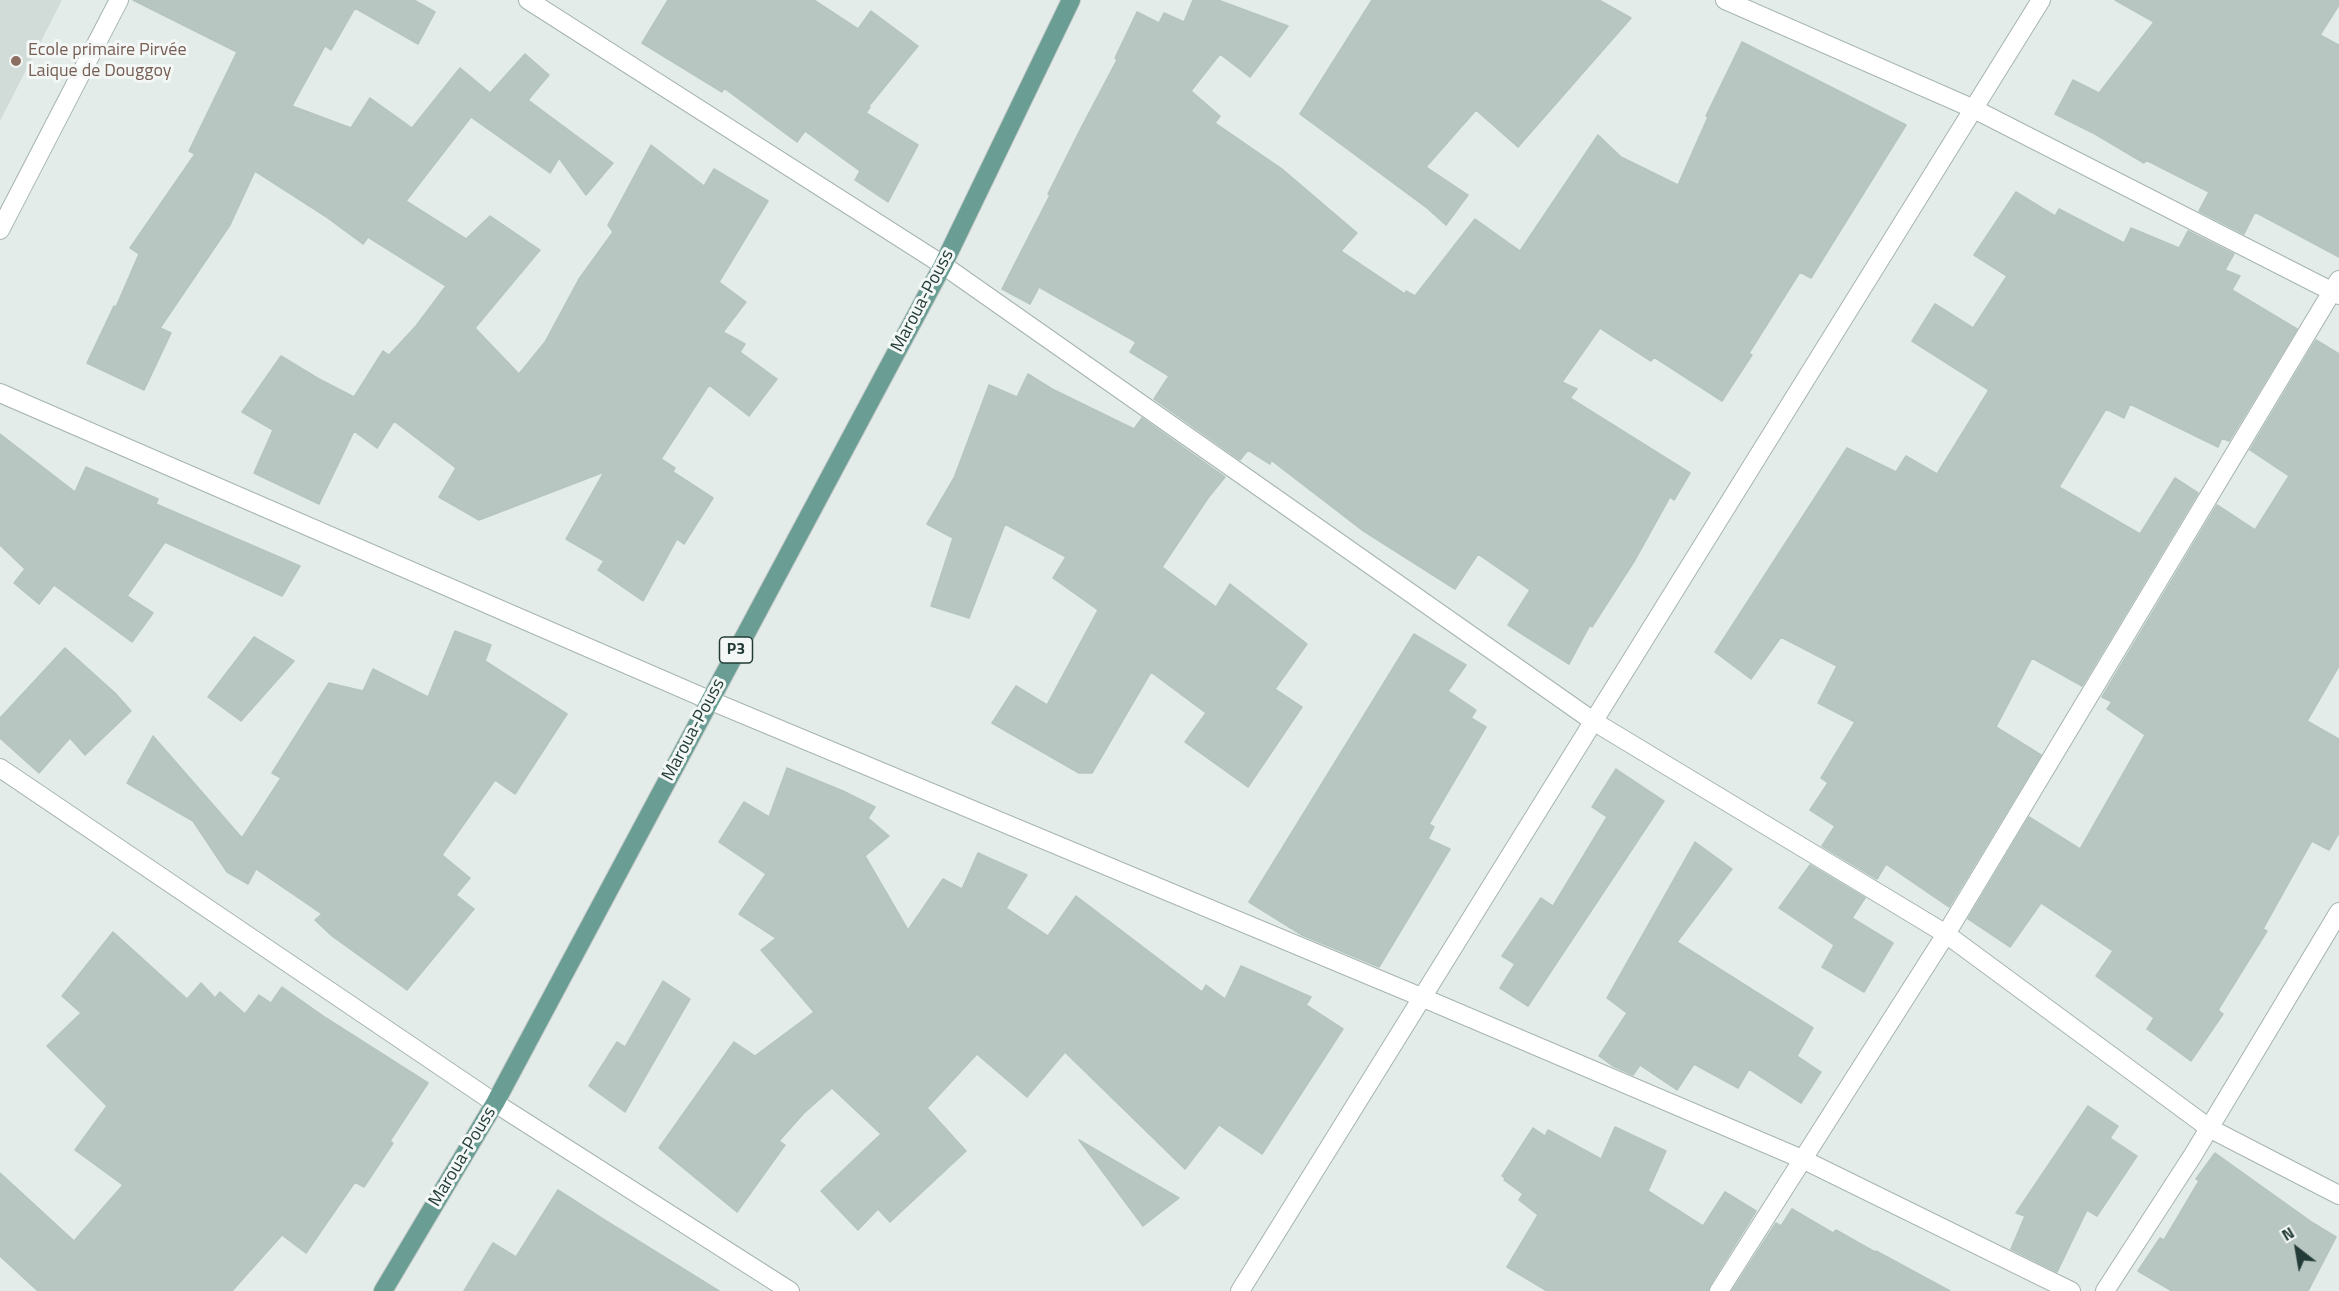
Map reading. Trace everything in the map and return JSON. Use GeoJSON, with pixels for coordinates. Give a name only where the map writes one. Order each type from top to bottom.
{"type":"FeatureCollection","features":[{"type":"Feature","properties":{"kind":"main road","name":"Maroua-Pouss"},"geometry":{"type":"LineString","coordinates":[[383,1291],[495,1103],[943,265],[1071,0]]}},
{"type":"Feature","properties":{"kind":"street"},"geometry":{"type":"LineString","coordinates":[[0,230],[119,0]]}},
{"type":"Feature","properties":{"kind":"street"},"geometry":{"type":"LineString","coordinates":[[528,0],[943,265],[1593,721],[1946,934],[2209,1128],[2339,1195]]}},
{"type":"Feature","properties":{"kind":"street"},"geometry":{"type":"LineString","coordinates":[[1719,1291],[1946,934],[2337,289],[1974,108],[1725,0]]}},
{"type":"Feature","properties":{"kind":"street"},"geometry":{"type":"LineString","coordinates":[[1240,1291],[2041,0]]}},
{"type":"Feature","properties":{"kind":"street"},"geometry":{"type":"LineString","coordinates":[[0,393],[710,700],[1802,1159],[2071,1291]]}},
{"type":"Feature","properties":{"kind":"street"},"geometry":{"type":"LineString","coordinates":[[0,768],[495,1103],[790,1291]]}},
{"type":"Feature","properties":{"kind":"street"},"geometry":{"type":"LineString","coordinates":[[2105,1291],[2209,1128],[2339,912]]}},
{"type":"Feature","properties":{"kind":"shaded area","name":"Ecole primaire Pirvée Laique de Douggoy"},"geometry":{"type":"Polygon","coordinates":[[[0,0],[62,0],[0,121],[0,0]]]}},
{"type":"Feature","properties":{"kind":"building"},"geometry":{"type":"Polygon","coordinates":[[[133,0],[414,0],[435,12],[418,44],[355,8],[331,50],[325,46],[292,106],[351,128],[370,98],[412,128],[460,68],[490,93],[525,54],[549,75],[528,100],[613,163],[586,195],[559,158],[550,173],[471,117],[406,201],[466,239],[490,216],[540,250],[475,328],[519,374],[545,342],[579,279],[613,232],[608,225],[651,145],[704,186],[714,169],[768,201],[719,282],[746,302],[723,332],[745,344],[740,352],[777,379],[749,416],[709,385],[661,459],[675,468],[673,472],[713,498],[684,544],[677,539],[643,601],[598,570],[604,561],[566,539],[604,472],[479,520],[439,497],[456,468],[394,421],[377,448],[354,431],[319,504],[254,473],[273,430],[242,412],[281,356],[354,397],[383,351],[389,355],[416,326],[446,286],[368,237],[363,244],[325,216],[255,171],[230,225],[160,328],[171,333],[144,390],[87,363],[114,306],[116,307],[139,254],[130,248],[195,154],[189,151],[237,52],[133,0]]]}},
{"type":"Feature","properties":{"kind":"building"},"geometry":{"type":"Polygon","coordinates":[[[668,0],[814,0],[858,29],[871,11],[918,46],[869,106],[866,113],[918,145],[888,202],[855,180],[860,171],[805,131],[797,142],[724,88],[722,92],[642,43],[668,0]]]}},
{"type":"Feature","properties":{"kind":"building"},"geometry":{"type":"Polygon","coordinates":[[[1193,0],[1218,0],[1288,26],[1250,77],[1220,54],[1191,91],[1220,116],[1215,123],[1282,169],[1357,233],[1341,251],[1405,294],[1406,291],[1415,296],[1475,219],[1520,251],[1598,135],[1621,157],[1678,185],[1708,117],[1706,116],[1742,42],[1906,125],[1811,278],[1800,272],[1749,353],[1752,355],[1722,401],[1654,357],[1651,361],[1600,328],[1562,382],[1577,389],[1570,398],[1690,473],[1674,500],[1670,497],[1635,560],[1592,627],[1590,625],[1569,664],[1508,625],[1530,590],[1478,554],[1455,589],[1362,530],[1271,460],[1270,464],[1248,450],[1240,460],[1154,399],[1169,376],[1130,352],[1136,342],[1039,287],[1030,304],[1002,289],[1117,60],[1115,58],[1137,12],[1159,23],[1164,13],[1184,22],[1193,0]]]}},
{"type":"Feature","properties":{"kind":"building"},"geometry":{"type":"Polygon","coordinates":[[[1372,0],[1599,0],[1631,18],[1518,147],[1476,110],[1426,167],[1468,195],[1446,225],[1427,208],[1300,114],[1372,0]]]}},
{"type":"Feature","properties":{"kind":"building"},"geometry":{"type":"Polygon","coordinates":[[[2115,0],[2339,0],[2339,5],[2320,35],[2339,45],[2339,257],[2255,212],[2244,234],[2199,211],[2209,192],[2146,160],[2144,163],[2055,114],[2073,80],[2099,93],[2154,22],[2115,0]]]}},
{"type":"Feature","properties":{"kind":"building"},"geometry":{"type":"Polygon","coordinates":[[[2016,192],[2055,216],[2059,209],[2124,243],[2131,228],[2179,248],[2188,231],[2234,254],[2225,270],[2240,276],[2232,290],[2297,329],[2229,441],[2222,438],[2218,447],[2130,404],[2124,418],[2106,409],[2059,487],[2140,534],[2175,478],[2198,493],[2082,686],[2032,658],[1996,727],[2041,755],[1949,907],[1886,864],[1877,879],[1822,846],[1835,826],[1810,810],[1828,783],[1821,778],[1855,722],[1818,703],[1837,666],[1781,637],[1751,679],[1715,652],[1847,448],[1896,472],[1906,456],[1937,474],[1989,390],[1912,341],[1935,304],[1973,328],[2007,276],[1974,255],[2016,192]]]}},
{"type":"Feature","properties":{"kind":"building"},"geometry":{"type":"Polygon","coordinates":[[[2316,340],[2339,354],[2339,666],[2307,721],[2339,739],[2339,833],[2329,850],[2312,841],[2263,929],[2267,931],[2218,1010],[2223,1014],[2191,1061],[2147,1029],[2154,1018],[2096,976],[2113,951],[2041,903],[2010,947],[1968,919],[2029,817],[2080,849],[2145,735],[2107,709],[2112,702],[2102,697],[2217,505],[2255,530],[2289,476],[2250,450],[2316,340]]]}},
{"type":"Feature","properties":{"kind":"building"},"geometry":{"type":"Polygon","coordinates":[[[1028,374],[1052,389],[1134,429],[1142,418],[1225,477],[1208,498],[1162,567],[1216,607],[1230,584],[1307,644],[1275,689],[1302,707],[1248,787],[1185,742],[1206,713],[1151,672],[1092,773],[1079,773],[992,723],[1016,686],[1047,705],[1098,610],[1053,578],[1066,557],[1005,524],[969,618],[931,606],[953,538],[927,524],[954,478],[989,385],[1017,397],[1028,374]]]}},
{"type":"Feature","properties":{"kind":"building"},"geometry":{"type":"Polygon","coordinates":[[[0,434],[75,492],[86,467],[158,499],[156,504],[300,566],[282,596],[165,542],[127,596],[153,613],[132,642],[54,585],[39,604],[14,583],[25,569],[0,545],[0,434]]]}},
{"type":"Feature","properties":{"kind":"building"},"geometry":{"type":"Polygon","coordinates":[[[455,631],[491,645],[485,661],[567,714],[515,794],[495,780],[442,855],[470,878],[456,895],[474,909],[407,990],[332,936],[315,920],[322,914],[256,869],[248,884],[227,872],[193,821],[127,783],[153,736],[242,838],[281,778],[272,773],[329,683],[363,691],[373,669],[428,697],[455,631]]]}},
{"type":"Feature","properties":{"kind":"building"},"geometry":{"type":"Polygon","coordinates":[[[1414,634],[1466,665],[1448,691],[1476,710],[1471,718],[1486,727],[1429,824],[1434,827],[1428,839],[1450,849],[1379,967],[1302,935],[1249,902],[1414,634]]]}},
{"type":"Feature","properties":{"kind":"building"},"geometry":{"type":"Polygon","coordinates":[[[254,637],[294,661],[241,721],[208,697],[254,637]]]}},
{"type":"Feature","properties":{"kind":"building"},"geometry":{"type":"Polygon","coordinates":[[[65,648],[115,693],[131,711],[85,755],[70,738],[39,773],[0,738],[0,718],[65,648]]]}},
{"type":"Feature","properties":{"kind":"building"},"geometry":{"type":"Polygon","coordinates":[[[787,768],[875,807],[868,818],[889,836],[865,856],[908,930],[943,879],[962,889],[978,853],[1027,875],[1006,908],[1048,936],[1076,896],[1202,992],[1206,985],[1225,999],[1241,966],[1311,997],[1306,1005],[1343,1029],[1262,1154],[1219,1125],[1185,1169],[1065,1052],[1027,1097],[977,1054],[927,1108],[966,1151],[890,1222],[878,1209],[858,1230],[821,1191],[881,1134],[832,1088],[804,1113],[779,1141],[785,1145],[737,1212],[659,1148],[734,1042],[755,1056],[814,1012],[761,950],[776,938],[739,914],[766,874],[719,842],[744,802],[769,817],[787,768]]]}},
{"type":"Feature","properties":{"kind":"building"},"geometry":{"type":"Polygon","coordinates":[[[1616,769],[1664,801],[1528,1006],[1500,988],[1515,964],[1502,956],[1541,898],[1553,906],[1607,817],[1592,807],[1616,769]]]}},
{"type":"Feature","properties":{"kind":"building"},"geometry":{"type":"Polygon","coordinates":[[[1695,842],[1732,869],[1677,942],[1813,1028],[1797,1056],[1821,1072],[1801,1103],[1749,1069],[1738,1088],[1694,1064],[1677,1090],[1640,1065],[1633,1075],[1613,1066],[1599,1056],[1627,1013],[1607,998],[1695,842]]]}},
{"type":"Feature","properties":{"kind":"building"},"geometry":{"type":"Polygon","coordinates":[[[1810,865],[1865,898],[1852,918],[1893,943],[1864,992],[1822,967],[1834,945],[1779,908],[1810,865]]]}},
{"type":"Feature","properties":{"kind":"building"},"geometry":{"type":"Polygon","coordinates":[[[113,932],[187,999],[201,983],[215,998],[220,992],[245,1014],[259,995],[271,1003],[282,987],[428,1083],[390,1141],[393,1143],[364,1187],[355,1182],[306,1253],[282,1235],[232,1291],[38,1291],[0,1256],[0,1173],[74,1241],[123,1185],[75,1150],[107,1106],[47,1046],[81,1013],[62,996],[113,932]]]}},
{"type":"Feature","properties":{"kind":"building"},"geometry":{"type":"Polygon","coordinates":[[[663,981],[690,999],[625,1112],[589,1086],[617,1042],[625,1047],[663,981]]]}},
{"type":"Feature","properties":{"kind":"building"},"geometry":{"type":"Polygon","coordinates":[[[2088,1106],[2118,1126],[2110,1138],[2137,1156],[2097,1216],[2087,1210],[2057,1272],[2011,1249],[2025,1216],[2016,1213],[2088,1106]]]}},
{"type":"Feature","properties":{"kind":"building"},"geometry":{"type":"Polygon","coordinates":[[[1615,1127],[1666,1151],[1648,1191],[1703,1226],[1725,1192],[1756,1211],[1708,1291],[1547,1291],[1507,1267],[1538,1215],[1519,1200],[1523,1194],[1502,1176],[1533,1128],[1545,1136],[1548,1130],[1601,1159],[1615,1127]]]}},
{"type":"Feature","properties":{"kind":"building"},"geometry":{"type":"Polygon","coordinates":[[[1079,1140],[1179,1198],[1143,1226],[1079,1140]]]}},
{"type":"Feature","properties":{"kind":"building"},"geometry":{"type":"Polygon","coordinates":[[[2215,1153],[2336,1237],[2308,1291],[2172,1291],[2138,1271],[2160,1238],[2164,1240],[2199,1181],[2196,1179],[2215,1153]]]}},
{"type":"Feature","properties":{"kind":"building"},"geometry":{"type":"Polygon","coordinates":[[[558,1190],[719,1291],[464,1291],[493,1243],[516,1257],[558,1190]]]}},
{"type":"Feature","properties":{"kind":"building"},"geometry":{"type":"Polygon","coordinates":[[[1792,1209],[1833,1233],[1836,1230],[1950,1291],[1732,1291],[1776,1223],[1781,1226],[1792,1209]]]}},
{"type":"Feature","properties":{"kind":"place","name":"Ecole primaire Pirvée Laique de Douggoy"},"geometry":{"type":"Point","coordinates":[16,61]}}]}
